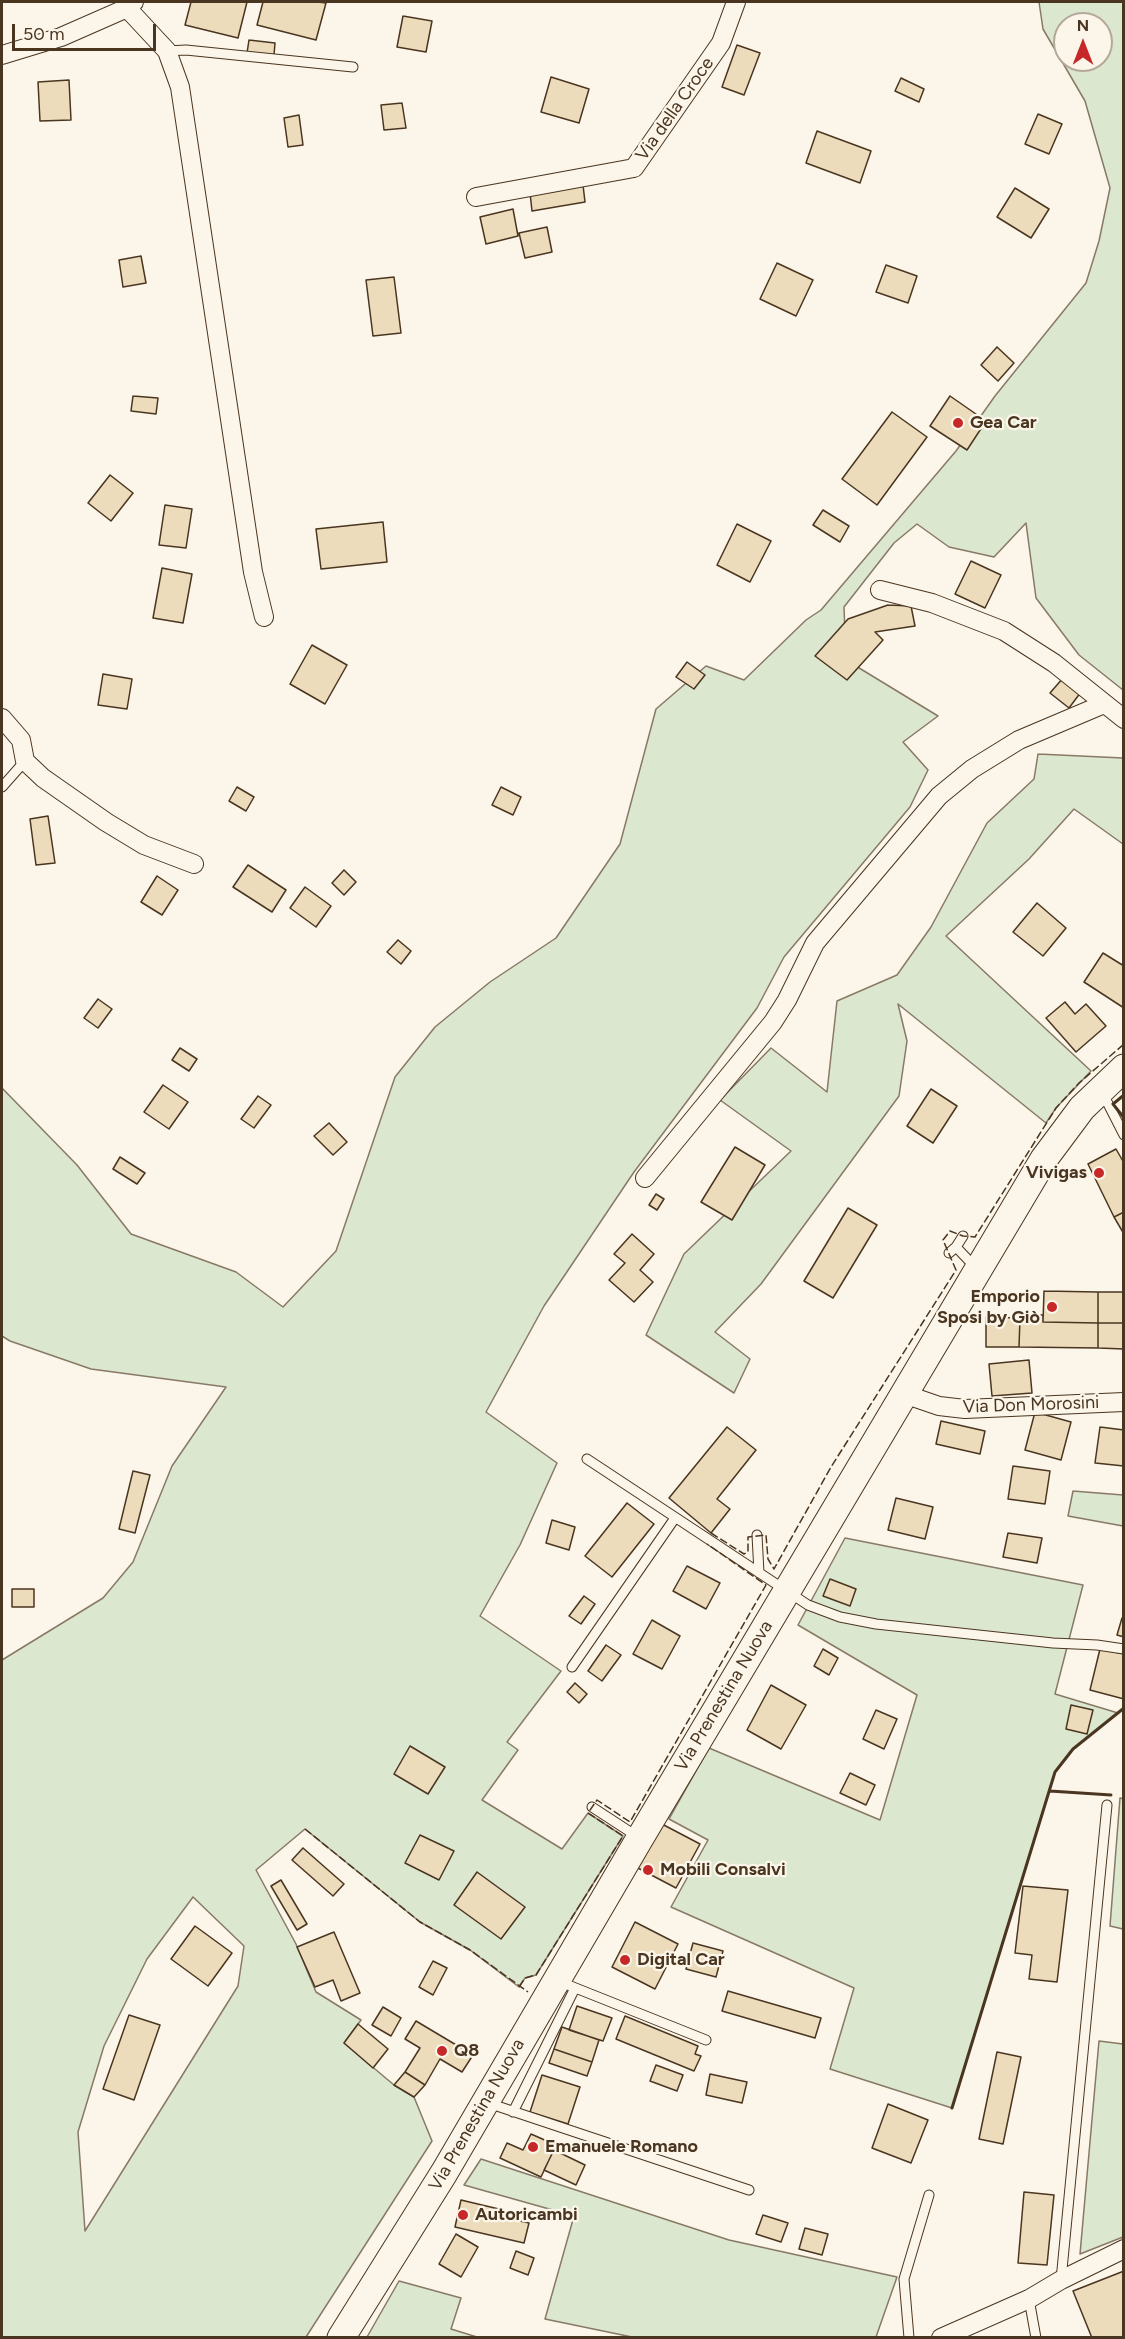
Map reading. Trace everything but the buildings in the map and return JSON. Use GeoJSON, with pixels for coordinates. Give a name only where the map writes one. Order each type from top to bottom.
{"type":"FeatureCollection","features":[{"type":"Feature","properties":{"kind":"main road","name":"Via Prenestina Nuova"},"geometry":{"type":"LineString","coordinates":[[341,2337],[440,2180],[486,2102],[566,1984],[640,1838],[1051,1147],[1074,1116],[1124,1068]]}},
{"type":"Feature","properties":{"kind":"street","name":"Via della Croce"},"geometry":{"type":"LineString","coordinates":[[476,197],[634,168],[721,43],[736,2]]}},
{"type":"Feature","properties":{"kind":"street"},"geometry":{"type":"LineString","coordinates":[[2,55],[61,37],[131,5],[167,51],[180,87],[253,572],[264,617]]}},
{"type":"Feature","properties":{"kind":"street"},"geometry":{"type":"LineString","coordinates":[[880,590],[932,603],[1004,631],[1054,663],[1124,719]]}},
{"type":"Feature","properties":{"kind":"street"},"geometry":{"type":"LineString","coordinates":[[645,1178],[773,1022],[815,943],[939,796],[972,768],[1013,743],[1104,704]]}},
{"type":"Feature","properties":{"kind":"street"},"geometry":{"type":"LineString","coordinates":[[2,718],[21,740],[25,761],[43,778],[106,822],[144,845],[194,864]]}},
{"type":"Feature","properties":{"kind":"street","name":"Via Don Morosini"},"geometry":{"type":"LineString","coordinates":[[904,1394],[939,1406],[965,1409],[1124,1402]]}},
{"type":"Feature","properties":{"kind":"street"},"geometry":{"type":"LineString","coordinates":[[941,2337],[1029,2300],[1061,2280],[1124,2249]]}},
{"type":"Feature","properties":{"kind":"lane"},"geometry":{"type":"LineString","coordinates":[[167,51],[186,50],[353,67]]}},
{"type":"Feature","properties":{"kind":"lane"},"geometry":{"type":"LineString","coordinates":[[2,788],[25,761]]}},
{"type":"Feature","properties":{"kind":"lane"},"geometry":{"type":"LineString","coordinates":[[1101,1089],[1124,1135]]}},
{"type":"Feature","properties":{"kind":"lane"},"geometry":{"type":"LineString","coordinates":[[963,1236],[952,1250],[978,1270]]}},
{"type":"Feature","properties":{"kind":"lane"},"geometry":{"type":"LineString","coordinates":[[587,1459],[786,1591],[819,1610],[876,1624],[1053,1643],[1124,1648]]}},
{"type":"Feature","properties":{"kind":"lane"},"geometry":{"type":"LineString","coordinates":[[572,1667],[675,1518]]}},
{"type":"Feature","properties":{"kind":"lane"},"geometry":{"type":"LineString","coordinates":[[757,1535],[759,1573]]}},
{"type":"Feature","properties":{"kind":"lane"},"geometry":{"type":"LineString","coordinates":[[1061,2280],[1107,1805]]}},
{"type":"Feature","properties":{"kind":"lane"},"geometry":{"type":"LineString","coordinates":[[592,1807],[640,1838]]}},
{"type":"Feature","properties":{"kind":"lane"},"geometry":{"type":"LineString","coordinates":[[513,2112],[566,1984],[706,2040]]}},
{"type":"Feature","properties":{"kind":"lane"},"geometry":{"type":"LineString","coordinates":[[486,2102],[749,2190]]}},
{"type":"Feature","properties":{"kind":"lane"},"geometry":{"type":"LineString","coordinates":[[909,2337],[904,2279],[929,2195]]}},
{"type":"Feature","properties":{"kind":"lane"},"geometry":{"type":"LineString","coordinates":[[1029,2300],[1036,2337]]}},
{"type":"Feature","properties":{"kind":"green space"},"geometry":{"type":"Polygon","coordinates":[[[1039,2],[1123,2],[1123,690],[1079,655],[1036,598],[1026,523],[994,557],[949,547],[917,524],[894,543],[844,607],[846,660],[938,716],[903,742],[928,770],[910,807],[784,957],[757,1008],[634,1172],[544,1306],[486,1412],[557,1463],[520,1545],[480,1616],[561,1671],[507,1742],[518,1750],[482,1800],[562,1849],[588,1813],[623,1836],[536,1975],[525,1978],[519,1987],[470,1950],[420,1922],[305,1829],[256,1870],[296,1944],[316,1992],[361,2020],[344,2043],[394,2085],[414,2097],[432,2141],[306,2337],[2,2337],[2,1660],[103,1598],[133,1562],[172,1466],[226,1387],[91,1369],[10,1341],[2,1336],[2,1088],[77,1165],[131,1234],[236,1272],[283,1307],[336,1251],[395,1077],[435,1027],[490,982],[556,938],[620,844],[656,709],[706,666],[744,680],[806,620],[821,610],[956,451],[995,396],[1086,283],[1099,241],[1110,188],[1085,101],[1068,72],[1113,72],[1113,12],[1053,12],[1053,46],[1043,29],[1039,2]],[[193,1897],[147,1959],[104,2046],[78,2132],[85,2231],[238,1986],[244,1946],[193,1897]]]}},
{"type":"Feature","properties":{"kind":"green space"},"geometry":{"type":"Polygon","coordinates":[[[1038,754],[1123,758],[1123,844],[1074,809],[1029,859],[946,936],[1091,1071],[1056,1108],[1046,1123],[898,1004],[907,1041],[899,1096],[761,1284],[715,1332],[750,1359],[734,1393],[646,1335],[684,1254],[791,1151],[720,1100],[771,1048],[827,1092],[837,1001],[897,975],[931,927],[987,823],[1034,779],[1038,754]]]}},
{"type":"Feature","properties":{"kind":"green space"},"geometry":{"type":"Polygon","coordinates":[[[1073,1491],[1123,1495],[1123,1526],[1068,1516],[1073,1491]]]}},
{"type":"Feature","properties":{"kind":"green space"},"geometry":{"type":"Polygon","coordinates":[[[845,1538],[1083,1585],[1055,1694],[1118,1713],[1073,1749],[1055,1772],[952,2108],[830,2069],[854,1988],[671,1907],[708,1840],[669,1819],[709,1748],[880,1820],[917,1695],[798,1625],[845,1538]]]}},
{"type":"Feature","properties":{"kind":"green space"},"geometry":{"type":"Polygon","coordinates":[[[1120,1798],[1124,1799],[1123,1929],[1110,1926],[1120,1798]]]}},
{"type":"Feature","properties":{"kind":"green space"},"geometry":{"type":"Polygon","coordinates":[[[1099,2041],[1123,2044],[1123,2237],[1080,2254],[1099,2041]]]}},
{"type":"Feature","properties":{"kind":"green space"},"geometry":{"type":"Polygon","coordinates":[[[481,2159],[729,2240],[897,2277],[876,2337],[632,2337],[545,2319],[574,2216],[464,2185],[481,2159]]]}},
{"type":"Feature","properties":{"kind":"green space"},"geometry":{"type":"Polygon","coordinates":[[[399,2281],[461,2298],[451,2329],[477,2337],[367,2337],[399,2281]]]}},
{"type":"Feature","properties":{"kind":"fence"},"geometry":{"type":"LineString","coordinates":[[711,1533],[744,1554],[748,1552],[748,1537],[766,1535],[768,1559],[774,1569],[831,1467],[956,1270],[943,1240],[950,1231],[963,1236],[975,1237],[1056,1108],[1079,1083],[1124,1044]]}},
{"type":"Feature","properties":{"kind":"fence"},"geometry":{"type":"LineString","coordinates":[[519,1987],[525,1978],[536,1975],[623,1836],[588,1813],[597,1800],[630,1822],[766,1585],[707,1544]]}},
{"type":"Feature","properties":{"kind":"fence"},"geometry":{"type":"LineString","coordinates":[[305,1829],[420,1922],[470,1950],[528,1992]]}},
{"type":"Feature","properties":{"kind":"wall"},"geometry":{"type":"LineString","coordinates":[[1124,1095],[1113,1104],[1124,1118]]}},
{"type":"Feature","properties":{"kind":"wall"},"geometry":{"type":"LineString","coordinates":[[952,2108],[1055,1772],[1073,1749],[1124,1708]]}},
{"type":"Feature","properties":{"kind":"wall"},"geometry":{"type":"LineString","coordinates":[[1050,1791],[1111,1795]]}},
{"type":"Feature","properties":{"kind":"place","name":"Gea Car"},"geometry":{"type":"Point","coordinates":[958,423]}},
{"type":"Feature","properties":{"kind":"place","name":"Vivigas"},"geometry":{"type":"Point","coordinates":[1099,1173]}},
{"type":"Feature","properties":{"kind":"place","name":"Emporio Sposi by Giò"},"geometry":{"type":"Point","coordinates":[1052,1307]}},
{"type":"Feature","properties":{"kind":"place","name":"Mobili Consalvi"},"geometry":{"type":"Point","coordinates":[648,1870]}},
{"type":"Feature","properties":{"kind":"place","name":"Digital Car"},"geometry":{"type":"Point","coordinates":[625,1960]}},
{"type":"Feature","properties":{"kind":"place","name":"Q8"},"geometry":{"type":"Point","coordinates":[442,2051]}},
{"type":"Feature","properties":{"kind":"place","name":"Emanuele Romano"},"geometry":{"type":"Point","coordinates":[533,2147]}},
{"type":"Feature","properties":{"kind":"place","name":"Autoricambi"},"geometry":{"type":"Point","coordinates":[463,2215]}}]}
